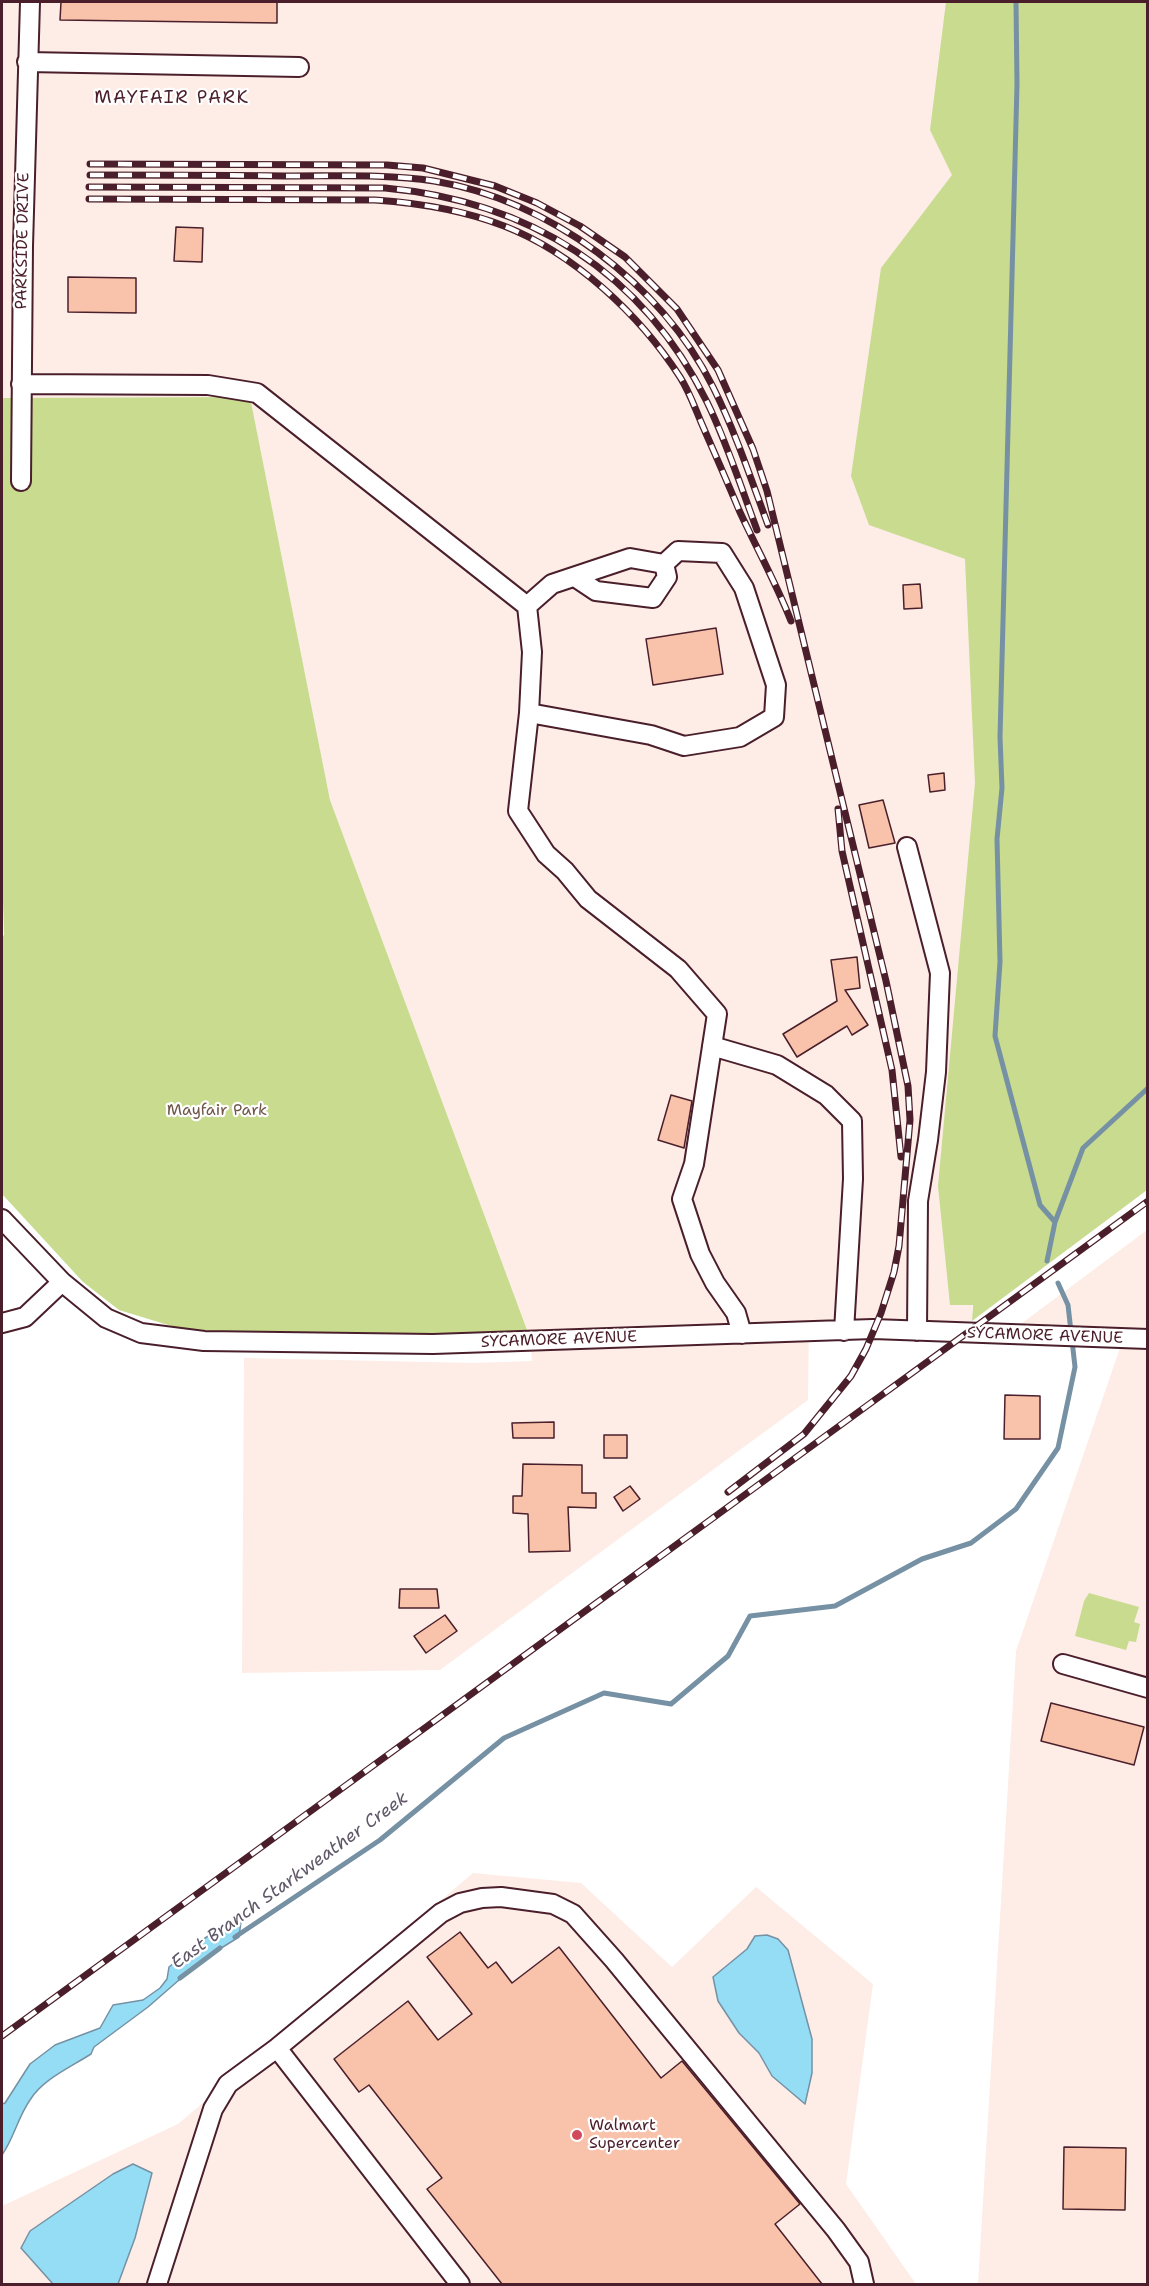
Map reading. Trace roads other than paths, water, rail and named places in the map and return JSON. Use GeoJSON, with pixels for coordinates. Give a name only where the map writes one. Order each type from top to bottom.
{"type":"FeatureCollection","features":[{"type":"Feature","properties":{"kind":"street","name":"PARKSIDE DRIVE"},"geometry":{"type":"LineString","coordinates":[[21,481],[27,62],[30,2]]}},
{"type":"Feature","properties":{"kind":"street"},"geometry":{"type":"LineString","coordinates":[[27,62],[299,67]]}},
{"type":"Feature","properties":{"kind":"street"},"geometry":{"type":"LineString","coordinates":[[21,384],[208,385],[257,393],[527,606],[532,652],[529,713],[518,811],[546,854],[565,871],[588,899],[678,969],[717,1014],[694,1164],[682,1199],[700,1254],[715,1283],[736,1313],[742,1334]]}},
{"type":"Feature","properties":{"kind":"street"},"geometry":{"type":"LineString","coordinates":[[529,713],[651,735],[684,746],[740,737],[774,717],[776,685],[744,588],[722,553],[678,551],[664,564]]}},
{"type":"Feature","properties":{"kind":"street"},"geometry":{"type":"LineString","coordinates":[[527,606],[552,584],[630,558],[664,564]]}},
{"type":"Feature","properties":{"kind":"street"},"geometry":{"type":"LineString","coordinates":[[575,577],[596,591],[653,598],[666,577],[664,564]]}},
{"type":"Feature","properties":{"kind":"street"},"geometry":{"type":"LineString","coordinates":[[908,847],[940,973],[936,1072],[918,1201],[917,1331]]}},
{"type":"Feature","properties":{"kind":"street"},"geometry":{"type":"LineString","coordinates":[[712,1046],[777,1065],[826,1095],[852,1121],[853,1179],[843,1331]]}},
{"type":"Feature","properties":{"kind":"street","name":"SYCAMORE AVENUE"},"geometry":{"type":"LineString","coordinates":[[2,1219],[62,1282],[106,1318],[141,1333],[204,1341],[433,1344],[873,1329],[1148,1339]]}},
{"type":"Feature","properties":{"kind":"street"},"geometry":{"type":"LineString","coordinates":[[2,1323],[25,1317],[62,1282]]}},
{"type":"Feature","properties":{"kind":"street"},"geometry":{"type":"LineString","coordinates":[[1064,1664],[1148,1688]]}},
{"type":"Feature","properties":{"kind":"street"},"geometry":{"type":"LineString","coordinates":[[157,2284],[213,2109],[228,2084],[277,2048],[441,1913],[460,1903],[501,1897],[553,1904],[573,1914],[752,2126],[860,2262],[864,2284]]}},
{"type":"Feature","properties":{"kind":"street"},"geometry":{"type":"LineString","coordinates":[[277,2048],[459,2284]]}},
{"type":"Feature","properties":{"kind":"water"},"geometry":{"type":"Polygon","coordinates":[[[242,1914],[239,1937],[202,1960],[148,2007],[94,2047],[91,2054],[42,2086],[26,2107],[2,2155],[2,2104],[5,2103],[30,2064],[55,2045],[100,2028],[113,2005],[143,2000],[160,1988],[167,1979],[169,1967],[199,1942],[242,1914]]]}},
{"type":"Feature","properties":{"kind":"water"},"geometry":{"type":"Polygon","coordinates":[[[767,1935],[778,1939],[788,1950],[812,2039],[812,2073],[805,2104],[772,2076],[759,2053],[739,2033],[718,2001],[713,1977],[747,1949],[755,1936],[767,1935]]]}},
{"type":"Feature","properties":{"kind":"water"},"geometry":{"type":"Polygon","coordinates":[[[133,2164],[152,2173],[135,2238],[118,2284],[53,2284],[21,2248],[30,2231],[113,2174],[133,2164]]]}},
{"type":"Feature","properties":{"kind":"waterway"},"geometry":{"type":"LineString","coordinates":[[1016,2],[1017,84],[1000,737],[1002,788],[997,839],[1000,962],[995,1036],[1040,1205],[1055,1222]]}},
{"type":"Feature","properties":{"kind":"waterway"},"geometry":{"type":"LineString","coordinates":[[1047,1261],[1055,1222],[1083,1148],[1148,1088]]}},
{"type":"Feature","properties":{"kind":"waterway","name":"East Branch Starkweather Creek"},"geometry":{"type":"LineString","coordinates":[[235,1937],[380,1840],[504,1738],[604,1693],[671,1704],[728,1656],[750,1616],[835,1606],[922,1559],[971,1543],[1016,1509],[1058,1448],[1075,1367],[1068,1305],[1058,1283]]}},
{"type":"Feature","properties":{"kind":"waterway","name":"East Branch Starkweather Creek"},"geometry":{"type":"LineString","coordinates":[[180,1978],[220,1948]]}},
{"type":"Feature","properties":{"kind":"railway"},"geometry":{"type":"LineString","coordinates":[[90,164],[387,165],[423,168],[495,186],[537,203],[580,226],[625,257],[677,309],[718,370],[753,449],[767,491],[886,981],[908,1086],[910,1120],[899,1246],[894,1272],[881,1313],[866,1349],[851,1376],[804,1434],[728,1492]]}},
{"type":"Feature","properties":{"kind":"railway"},"geometry":{"type":"LineString","coordinates":[[90,175],[399,177],[434,181],[477,191],[519,207],[559,227],[597,252],[632,281],[664,314],[691,349],[713,387],[728,421],[768,525]]}},
{"type":"Feature","properties":{"kind":"railway"},"geometry":{"type":"LineString","coordinates":[[89,187],[385,188],[437,196],[487,209],[533,227],[576,251],[615,281],[650,316],[681,356],[714,418],[757,530]]}},
{"type":"Feature","properties":{"kind":"railway"},"geometry":{"type":"LineString","coordinates":[[89,199],[375,200],[408,203],[441,208],[488,220],[530,238],[555,252],[580,269],[625,309],[664,354],[680,377],[791,621]]}},
{"type":"Feature","properties":{"kind":"railway"},"geometry":{"type":"LineString","coordinates":[[838,809],[842,851],[892,1070],[901,1157]]}},
{"type":"Feature","properties":{"kind":"railway"},"geometry":{"type":"LineString","coordinates":[[2,2036],[1148,1201]]}},
{"type":"Feature","properties":{"kind":"place","name":"Walmart Supercenter"},"geometry":{"type":"Point","coordinates":[577,2135]}},
{"type":"Feature","properties":{"kind":"district","name":"MAYFAIR PARK"},"geometry":{"type":"Point","coordinates":[172,98]}},
{"type":"Feature","properties":{"kind":"park label","name":"Mayfair Park"},"geometry":{"type":"Point","coordinates":[217,1111]}}]}
